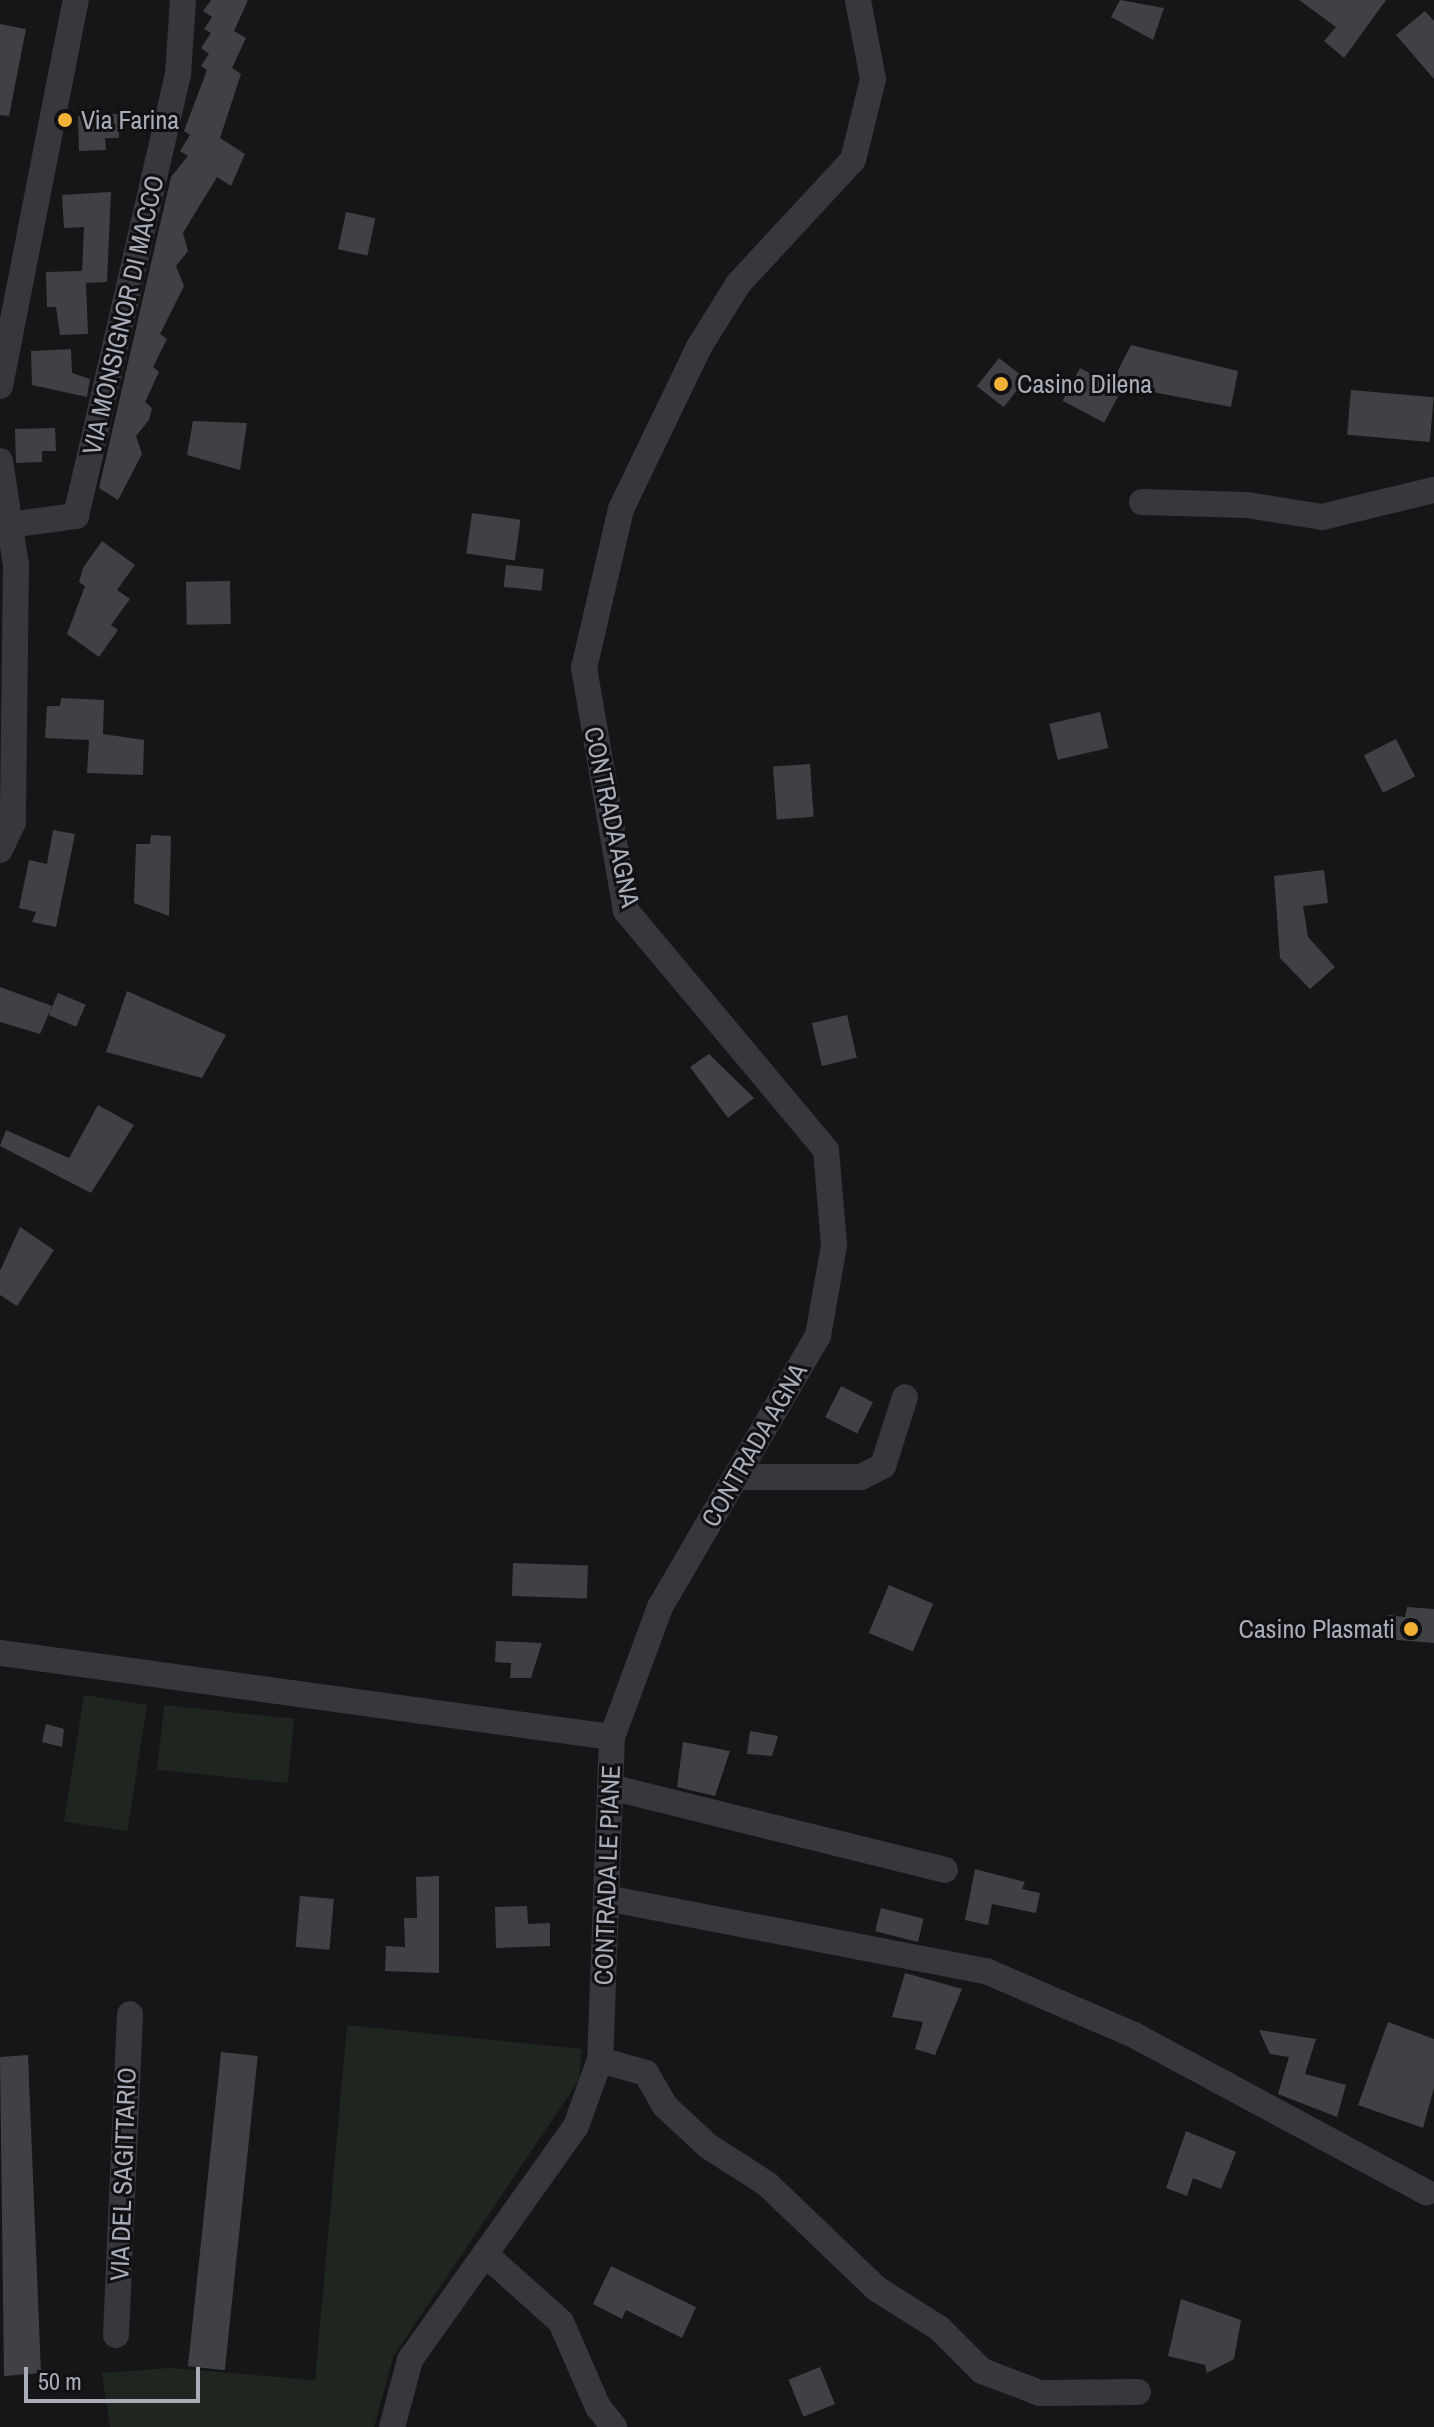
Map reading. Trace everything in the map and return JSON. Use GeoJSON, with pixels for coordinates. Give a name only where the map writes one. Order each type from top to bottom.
{"type":"FeatureCollection","features":[{"type":"Feature","properties":{"kind":"street"},"geometry":{"type":"LineString","coordinates":[[0,386],[76,0]]}},
{"type":"Feature","properties":{"kind":"street","name":"VIA MONSIGNOR DI MACCO"},"geometry":{"type":"LineString","coordinates":[[9,525],[76,516],[178,75],[183,0]]}},
{"type":"Feature","properties":{"kind":"street","name":"CONTRADA AGNA"},"geometry":{"type":"LineString","coordinates":[[612,1737],[660,1607],[818,1336],[834,1245],[826,1150],[626,911],[584,668],[621,509],[699,347],[738,284],[853,160],[873,79],[858,0]]}},
{"type":"Feature","properties":{"kind":"street"},"geometry":{"type":"LineString","coordinates":[[0,461],[16,565],[13,822],[0,850]]}},
{"type":"Feature","properties":{"kind":"street"},"geometry":{"type":"LineString","coordinates":[[1142,502],[1247,505],[1322,517],[1434,490]]}},
{"type":"Feature","properties":{"kind":"street"},"geometry":{"type":"LineString","coordinates":[[736,1477],[861,1477],[883,1466],[905,1397]]}},
{"type":"Feature","properties":{"kind":"street","name":"CONTRADA LE PIANE"},"geometry":{"type":"LineString","coordinates":[[0,1653],[612,1737],[600,2060],[576,2126],[410,2360],[392,2427]]}},
{"type":"Feature","properties":{"kind":"street"},"geometry":{"type":"LineString","coordinates":[[610,1787],[945,1870]]}},
{"type":"Feature","properties":{"kind":"street"},"geometry":{"type":"LineString","coordinates":[[606,1898],[986,1971],[1134,2035],[1426,2192]]}},
{"type":"Feature","properties":{"kind":"street","name":"VIA DEL SAGITTARIO"},"geometry":{"type":"LineString","coordinates":[[116,2335],[130,2014]]}},
{"type":"Feature","properties":{"kind":"street"},"geometry":{"type":"LineString","coordinates":[[600,2060],[646,2073],[665,2106],[708,2146],[767,2184],[877,2289],[939,2328],[982,2371],[1040,2393],[1138,2392]]}},
{"type":"Feature","properties":{"kind":"street"},"geometry":{"type":"LineString","coordinates":[[485,2254],[561,2322],[598,2407],[614,2427]]}},
{"type":"Feature","properties":{"kind":"shaded area"},"geometry":{"type":"Polygon","coordinates":[[[84,1695],[147,1705],[127,1831],[64,1821],[84,1695]]]}},
{"type":"Feature","properties":{"kind":"shaded area"},"geometry":{"type":"Polygon","coordinates":[[[164,1705],[294,1719],[287,1783],[157,1770],[164,1705]]]}},
{"type":"Feature","properties":{"kind":"shaded area"},"geometry":{"type":"Polygon","coordinates":[[[347,2025],[582,2049],[579,2080],[393,2357],[374,2427],[110,2427],[102,2373],[170,2368],[315,2380],[347,2025]]]}},
{"type":"Feature","properties":{"kind":"building"},"geometry":{"type":"Polygon","coordinates":[[[211,0],[248,0],[234,31],[246,38],[232,68],[241,74],[220,138],[245,154],[231,186],[217,177],[183,233],[188,251],[176,266],[184,286],[160,334],[167,339],[153,367],[159,372],[145,402],[152,408],[149,420],[136,436],[142,454],[118,500],[99,488],[171,177],[188,156],[180,151],[190,135],[184,131],[207,70],[201,66],[209,54],[201,48],[211,33],[204,29],[212,17],[203,11],[211,0]]]}},
{"type":"Feature","properties":{"kind":"building"},"geometry":{"type":"Polygon","coordinates":[[[1120,0],[1164,8],[1153,40],[1111,17],[1120,0]]]}},
{"type":"Feature","properties":{"kind":"building"},"geometry":{"type":"Polygon","coordinates":[[[1299,0],[1386,0],[1344,58],[1324,41],[1336,27],[1299,0]]]}},
{"type":"Feature","properties":{"kind":"building"},"geometry":{"type":"Polygon","coordinates":[[[1425,11],[1434,21],[1434,79],[1396,35],[1425,11]]]}},
{"type":"Feature","properties":{"kind":"building"},"geometry":{"type":"Polygon","coordinates":[[[0,24],[26,29],[9,116],[0,115],[0,24]]]}},
{"type":"Feature","properties":{"kind":"building"},"geometry":{"type":"Polygon","coordinates":[[[118,114],[119,138],[105,138],[106,150],[79,151],[78,116],[118,114]]]}},
{"type":"Feature","properties":{"kind":"building"},"geometry":{"type":"Polygon","coordinates":[[[111,192],[107,282],[86,283],[88,334],[60,335],[56,307],[47,307],[46,272],[82,271],[84,227],[64,228],[62,195],[111,192]]]}},
{"type":"Feature","properties":{"kind":"building"},"geometry":{"type":"Polygon","coordinates":[[[346,212],[375,218],[367,255],[338,249],[346,212]]]}},
{"type":"Feature","properties":{"kind":"building"},"geometry":{"type":"Polygon","coordinates":[[[1131,345],[1238,371],[1231,407],[1111,384],[1131,345]]]}},
{"type":"Feature","properties":{"kind":"building"},"geometry":{"type":"Polygon","coordinates":[[[71,349],[72,373],[90,379],[87,397],[32,385],[31,351],[71,349]]]}},
{"type":"Feature","properties":{"kind":"building","name":"Casino Dilena"},"geometry":{"type":"Polygon","coordinates":[[[999,358],[1026,379],[1004,407],[977,386],[999,358]]]}},
{"type":"Feature","properties":{"kind":"building"},"geometry":{"type":"Polygon","coordinates":[[[1080,368],[1121,390],[1104,423],[1063,401],[1080,368]]]}},
{"type":"Feature","properties":{"kind":"building"},"geometry":{"type":"Polygon","coordinates":[[[1351,390],[1434,397],[1430,442],[1347,435],[1351,390]]]}},
{"type":"Feature","properties":{"kind":"building"},"geometry":{"type":"Polygon","coordinates":[[[193,421],[247,423],[240,470],[187,455],[193,421]]]}},
{"type":"Feature","properties":{"kind":"building"},"geometry":{"type":"Polygon","coordinates":[[[55,428],[56,451],[42,451],[42,462],[16,463],[15,429],[55,428]]]}},
{"type":"Feature","properties":{"kind":"building"},"geometry":{"type":"Polygon","coordinates":[[[472,513],[521,520],[515,560],[466,554],[472,513]]]}},
{"type":"Feature","properties":{"kind":"building"},"geometry":{"type":"Polygon","coordinates":[[[102,541],[135,565],[117,590],[130,599],[111,625],[118,630],[99,657],[67,634],[85,586],[79,582],[83,568],[102,541]]]}},
{"type":"Feature","properties":{"kind":"building"},"geometry":{"type":"Polygon","coordinates":[[[506,565],[544,569],[541,591],[504,587],[506,565]]]}},
{"type":"Feature","properties":{"kind":"building"},"geometry":{"type":"Polygon","coordinates":[[[230,581],[231,624],[187,625],[186,582],[230,581]]]}},
{"type":"Feature","properties":{"kind":"building"},"geometry":{"type":"Polygon","coordinates":[[[61,698],[104,700],[103,734],[144,740],[143,775],[87,773],[89,740],[45,738],[47,706],[60,706],[61,698]]]}},
{"type":"Feature","properties":{"kind":"building"},"geometry":{"type":"Polygon","coordinates":[[[1100,712],[1108,748],[1058,760],[1049,724],[1100,712]]]}},
{"type":"Feature","properties":{"kind":"building"},"geometry":{"type":"Polygon","coordinates":[[[1396,739],[1415,776],[1383,793],[1364,755],[1396,739]]]}},
{"type":"Feature","properties":{"kind":"building"},"geometry":{"type":"Polygon","coordinates":[[[810,764],[814,817],[777,819],[773,767],[810,764]]]}},
{"type":"Feature","properties":{"kind":"building"},"geometry":{"type":"Polygon","coordinates":[[[53,830],[75,834],[56,927],[32,922],[36,912],[19,908],[29,860],[47,864],[53,830]]]}},
{"type":"Feature","properties":{"kind":"building"},"geometry":{"type":"Polygon","coordinates":[[[151,835],[171,836],[169,916],[134,903],[136,844],[150,844],[151,835]]]}},
{"type":"Feature","properties":{"kind":"building"},"geometry":{"type":"Polygon","coordinates":[[[1324,870],[1328,903],[1303,906],[1308,937],[1335,967],[1310,989],[1280,958],[1274,876],[1324,870]]]}},
{"type":"Feature","properties":{"kind":"building"},"geometry":{"type":"Polygon","coordinates":[[[0,987],[52,1006],[40,1034],[0,1022],[0,987]]]}},
{"type":"Feature","properties":{"kind":"building"},"geometry":{"type":"Polygon","coordinates":[[[127,991],[226,1035],[202,1078],[106,1052],[127,991]]]}},
{"type":"Feature","properties":{"kind":"building"},"geometry":{"type":"Polygon","coordinates":[[[58,993],[86,1005],[76,1027],[49,1015],[58,993]]]}},
{"type":"Feature","properties":{"kind":"building"},"geometry":{"type":"Polygon","coordinates":[[[847,1015],[857,1058],[822,1066],[812,1023],[847,1015]]]}},
{"type":"Feature","properties":{"kind":"building"},"geometry":{"type":"Polygon","coordinates":[[[709,1054],[754,1098],[728,1118],[690,1067],[709,1054]]]}},
{"type":"Feature","properties":{"kind":"building"},"geometry":{"type":"Polygon","coordinates":[[[98,1105],[134,1125],[91,1193],[0,1146],[6,1130],[69,1158],[98,1105]]]}},
{"type":"Feature","properties":{"kind":"building"},"geometry":{"type":"Polygon","coordinates":[[[20,1227],[54,1250],[17,1306],[0,1295],[0,1271],[20,1227]]]}},
{"type":"Feature","properties":{"kind":"building"},"geometry":{"type":"Polygon","coordinates":[[[841,1386],[873,1402],[857,1434],[825,1417],[841,1386]]]}},
{"type":"Feature","properties":{"kind":"building"},"geometry":{"type":"Polygon","coordinates":[[[513,1563],[588,1566],[587,1599],[512,1596],[513,1563]]]}},
{"type":"Feature","properties":{"kind":"building"},"geometry":{"type":"Polygon","coordinates":[[[889,1585],[933,1604],[913,1652],[869,1633],[889,1585]]]}},
{"type":"Feature","properties":{"kind":"building","name":"Casino Plasmati"},"geometry":{"type":"Polygon","coordinates":[[[1407,1607],[1434,1609],[1434,1643],[1386,1639],[1388,1615],[1405,1617],[1407,1607]]]}},
{"type":"Feature","properties":{"kind":"building"},"geometry":{"type":"Polygon","coordinates":[[[496,1641],[542,1643],[531,1678],[510,1678],[511,1663],[495,1662],[496,1641]]]}},
{"type":"Feature","properties":{"kind":"building"},"geometry":{"type":"Polygon","coordinates":[[[46,1724],[64,1729],[62,1747],[42,1742],[46,1724]]]}},
{"type":"Feature","properties":{"kind":"building"},"geometry":{"type":"Polygon","coordinates":[[[750,1731],[778,1736],[772,1756],[747,1754],[750,1731]]]}},
{"type":"Feature","properties":{"kind":"building"},"geometry":{"type":"Polygon","coordinates":[[[683,1742],[730,1751],[715,1796],[677,1787],[683,1742]]]}},
{"type":"Feature","properties":{"kind":"building"},"geometry":{"type":"Polygon","coordinates":[[[975,1869],[1025,1882],[1022,1889],[1040,1893],[1036,1913],[992,1904],[988,1925],[965,1920],[975,1869]]]}},
{"type":"Feature","properties":{"kind":"building"},"geometry":{"type":"Polygon","coordinates":[[[439,1876],[439,1973],[385,1971],[386,1946],[405,1947],[404,1918],[417,1918],[416,1877],[439,1876]]]}},
{"type":"Feature","properties":{"kind":"building"},"geometry":{"type":"Polygon","coordinates":[[[300,1896],[334,1899],[329,1950],[296,1947],[300,1896]]]}},
{"type":"Feature","properties":{"kind":"building"},"geometry":{"type":"Polygon","coordinates":[[[527,1906],[528,1924],[550,1923],[550,1946],[496,1948],[495,1907],[527,1906]]]}},
{"type":"Feature","properties":{"kind":"building"},"geometry":{"type":"Polygon","coordinates":[[[881,1908],[924,1919],[918,1942],[875,1931],[881,1908]]]}},
{"type":"Feature","properties":{"kind":"building"},"geometry":{"type":"Polygon","coordinates":[[[905,1973],[962,1989],[935,2055],[915,2049],[923,2022],[892,2017],[905,1973]]]}},
{"type":"Feature","properties":{"kind":"building"},"geometry":{"type":"Polygon","coordinates":[[[1388,2022],[1434,2039],[1434,2088],[1423,2128],[1358,2105],[1388,2022]]]}},
{"type":"Feature","properties":{"kind":"building"},"geometry":{"type":"Polygon","coordinates":[[[1259,2030],[1316,2039],[1305,2074],[1346,2085],[1337,2117],[1278,2094],[1289,2057],[1270,2054],[1259,2030]]]}},
{"type":"Feature","properties":{"kind":"building"},"geometry":{"type":"Polygon","coordinates":[[[221,2052],[258,2056],[225,2370],[188,2366],[221,2052]]]}},
{"type":"Feature","properties":{"kind":"building"},"geometry":{"type":"Polygon","coordinates":[[[28,2055],[41,2373],[4,2376],[0,2057],[28,2055]]]}},
{"type":"Feature","properties":{"kind":"building"},"geometry":{"type":"Polygon","coordinates":[[[1186,2131],[1236,2152],[1221,2189],[1193,2178],[1187,2196],[1166,2188],[1186,2131]]]}},
{"type":"Feature","properties":{"kind":"building"},"geometry":{"type":"Polygon","coordinates":[[[611,2266],[696,2307],[682,2338],[626,2310],[622,2319],[593,2304],[611,2266]]]}},
{"type":"Feature","properties":{"kind":"building"},"geometry":{"type":"Polygon","coordinates":[[[1181,2299],[1241,2320],[1234,2359],[1207,2373],[1205,2365],[1168,2356],[1181,2299]]]}},
{"type":"Feature","properties":{"kind":"building"},"geometry":{"type":"Polygon","coordinates":[[[820,2367],[835,2404],[803,2417],[788,2380],[820,2367]]]}},
{"type":"Feature","properties":{"kind":"place","name":"Via Farina"},"geometry":{"type":"Point","coordinates":[65,120]}},
{"type":"Feature","properties":{"kind":"place","name":"Casino Dilena"},"geometry":{"type":"Point","coordinates":[1001,384]}},
{"type":"Feature","properties":{"kind":"place","name":"Casino Plasmati"},"geometry":{"type":"Point","coordinates":[1411,1629]}}]}
